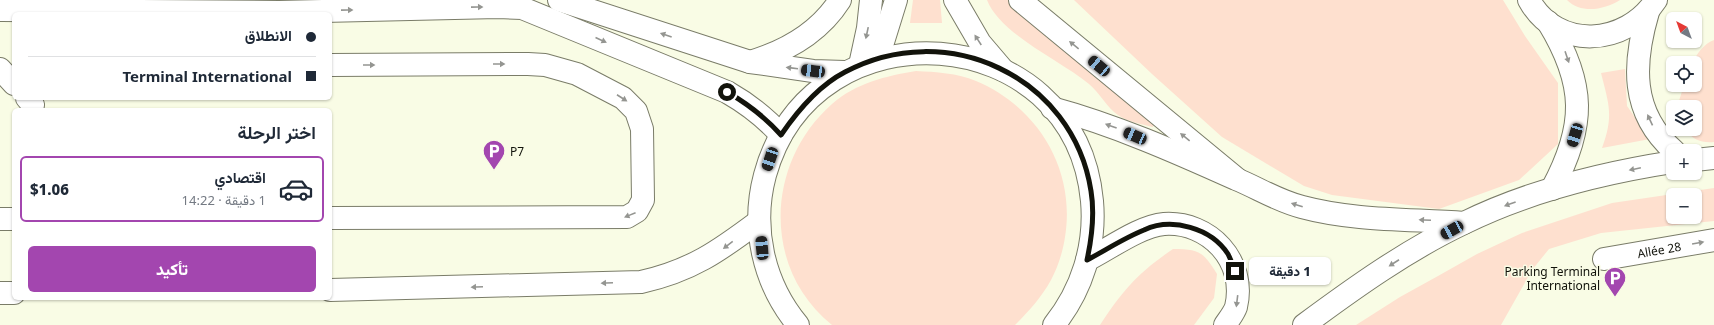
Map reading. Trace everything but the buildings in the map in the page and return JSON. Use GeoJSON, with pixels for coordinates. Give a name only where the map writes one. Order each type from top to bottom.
{"type":"FeatureCollection","features":[{"type":"Feature","properties":{"kind":"main road"},"geometry":{"type":"LineString","coordinates":[[559,0],[750,62],[813,71],[860,65],[897,54],[919,51],[941,52],[963,55],[1003,70],[1030,86],[1052,108],[1066,126],[1078,147],[1088,176],[1093,214],[1092,237],[1080,283],[1054,325]]}},
{"type":"Feature","properties":{"kind":"main road"},"geometry":{"type":"LineString","coordinates":[[750,62],[775,55],[798,43],[818,27],[840,0]]}},
{"type":"Feature","properties":{"kind":"main road"},"geometry":{"type":"LineString","coordinates":[[860,65],[868,28],[871,0]]}},
{"type":"Feature","properties":{"kind":"main road"},"geometry":{"type":"LineString","coordinates":[[798,325],[780,301],[769,275],[762,248],[759,221],[763,185],[773,151],[781,135],[807,102],[829,82],[860,65],[884,42],[896,0]]}},
{"type":"Feature","properties":{"kind":"main road"},"geometry":{"type":"LineString","coordinates":[[955,0],[980,43],[1003,70]]}},
{"type":"Feature","properties":{"kind":"main road"},"geometry":{"type":"LineString","coordinates":[[1020,0],[1237,179]]}},
{"type":"Feature","properties":{"kind":"main road"},"geometry":{"type":"LineString","coordinates":[[1529,0],[1533,7],[1548,22],[1564,48],[1574,76],[1578,105],[1575,135],[1566,163],[1552,189]]}},
{"type":"Feature","properties":{"kind":"main road"},"geometry":{"type":"LineString","coordinates":[[0,10],[282,6],[538,7],[727,92],[747,104],[765,118],[781,135]]}},
{"type":"Feature","properties":{"kind":"main road"},"geometry":{"type":"LineString","coordinates":[[1548,22],[1568,33],[1590,37],[1611,35],[1632,26],[1652,6]]}},
{"type":"Feature","properties":{"kind":"main road"},"geometry":{"type":"LineString","coordinates":[[1652,6],[1639,45],[1637,61],[1638,84],[1644,106],[1653,127],[1668,144]]}},
{"type":"Feature","properties":{"kind":"main road"},"geometry":{"type":"LineString","coordinates":[[332,65],[528,64],[556,68],[577,74],[623,98],[636,112],[642,129],[643,200],[637,211],[627,217],[332,218]]}},
{"type":"Feature","properties":{"kind":"main road"},"geometry":{"type":"LineString","coordinates":[[0,68],[12,66]]}},
{"type":"Feature","properties":{"kind":"main road"},"geometry":{"type":"LineString","coordinates":[[0,68],[12,82]]}},
{"type":"Feature","properties":{"kind":"main road"},"geometry":{"type":"LineString","coordinates":[[1052,108],[1115,128],[1237,179],[1282,200],[1302,207],[1336,214],[1464,223]]}},
{"type":"Feature","properties":{"kind":"main road"},"geometry":{"type":"LineString","coordinates":[[1702,159],[1714,158]]}},
{"type":"Feature","properties":{"kind":"main road"},"geometry":{"type":"LineString","coordinates":[[1304,325],[1339,299],[1401,258],[1464,223],[1552,189],[1596,177],[1666,163]]}},
{"type":"Feature","properties":{"kind":"main road"},"geometry":{"type":"LineString","coordinates":[[0,219],[12,219]]}},
{"type":"Feature","properties":{"kind":"main road"},"geometry":{"type":"LineString","coordinates":[[332,290],[641,282],[667,277],[697,264],[722,250],[759,221]]}},
{"type":"Feature","properties":{"kind":"main road"},"geometry":{"type":"LineString","coordinates":[[1087,260],[1145,229],[1163,224],[1175,224],[1199,230],[1215,240],[1228,254],[1235,271],[1238,290],[1236,308],[1225,325]]}},
{"type":"Feature","properties":{"kind":"main road","name":"Allée 28"},"geometry":{"type":"LineString","coordinates":[[1604,259],[1714,240]]}},
{"type":"Feature","properties":{"kind":"main road"},"geometry":{"type":"LineString","coordinates":[[0,293],[12,293]]}},
{"type":"Feature","properties":{"kind":"shaded area"},"geometry":{"type":"Polygon","coordinates":[[[913,0],[940,0],[942,23],[910,23],[913,0]]]}},
{"type":"Feature","properties":{"kind":"shaded area"},"geometry":{"type":"Polygon","coordinates":[[[987,0],[1013,0],[1155,117],[1153,127],[1130,121],[1114,112],[1089,84],[1032,46],[1005,25],[994,13],[987,0]]]}},
{"type":"Feature","properties":{"kind":"shaded area"},"geometry":{"type":"Polygon","coordinates":[[[1074,0],[1503,0],[1525,36],[1558,83],[1558,144],[1519,180],[1439,209],[1332,195],[1304,186],[1222,137],[1152,74],[1074,0]]]}},
{"type":"Feature","properties":{"kind":"shaded area"},"geometry":{"type":"Polygon","coordinates":[[[1567,0],[1620,0],[1600,8],[1586,9],[1567,0]]]}},
{"type":"Feature","properties":{"kind":"shaded area"},"geometry":{"type":"Polygon","coordinates":[[[1714,40],[1714,142],[1705,142],[1691,136],[1702,136],[1702,100],[1679,100],[1682,92],[1702,92],[1702,56],[1696,56],[1704,46],[1714,40]]]}},
{"type":"Feature","properties":{"kind":"shaded area"},"geometry":{"type":"Polygon","coordinates":[[[1625,69],[1627,106],[1650,139],[1602,148],[1608,127],[1609,110],[1601,73],[1625,69]]]}},
{"type":"Feature","properties":{"kind":"shaded area"},"geometry":{"type":"Polygon","coordinates":[[[916,71],[939,72],[961,76],[976,81],[998,92],[1018,107],[1034,124],[1048,144],[1058,165],[1064,188],[1067,212],[1062,253],[1056,270],[1047,287],[1025,315],[1015,325],[832,325],[809,302],[793,275],[783,245],[781,215],[784,184],[794,155],[810,128],[832,104],[851,91],[883,78],[916,71]]]}},
{"type":"Feature","properties":{"kind":"shaded area"},"geometry":{"type":"Polygon","coordinates":[[[1714,188],[1714,221],[1702,222],[1702,190],[1714,188]]]}},
{"type":"Feature","properties":{"kind":"shaded area"},"geometry":{"type":"Polygon","coordinates":[[[1666,195],[1666,224],[1686,224],[1601,233],[1549,249],[1532,270],[1501,325],[1356,325],[1400,297],[1477,254],[1522,233],[1612,203],[1666,195]]]}},
{"type":"Feature","properties":{"kind":"shaded area"},"geometry":{"type":"Polygon","coordinates":[[[1173,249],[1189,250],[1200,253],[1204,256],[1217,274],[1214,298],[1194,325],[1100,325],[1116,302],[1132,283],[1150,266],[1173,249]]]}},
{"type":"Feature","properties":{"kind":"place","name":"P7"},"geometry":{"type":"Point","coordinates":[494,170]}},
{"type":"Feature","properties":{"kind":"place","name":"Parking Terminal International"},"geometry":{"type":"Point","coordinates":[1615,298]}},
{"type":"Feature","properties":{"kind":"route"},"geometry":{"type":"LineString","coordinates":[[727,92],[747,104],[765,118],[781,135],[802,106],[815,93],[844,72],[876,59],[919,51],[963,55],[984,61],[1017,77],[1030,86],[1052,108],[1066,126],[1078,147],[1086,168],[1091,191],[1093,214],[1092,237],[1087,260],[1145,229],[1163,224],[1182,225],[1199,230],[1215,240],[1228,254],[1235,271]]}}]}
